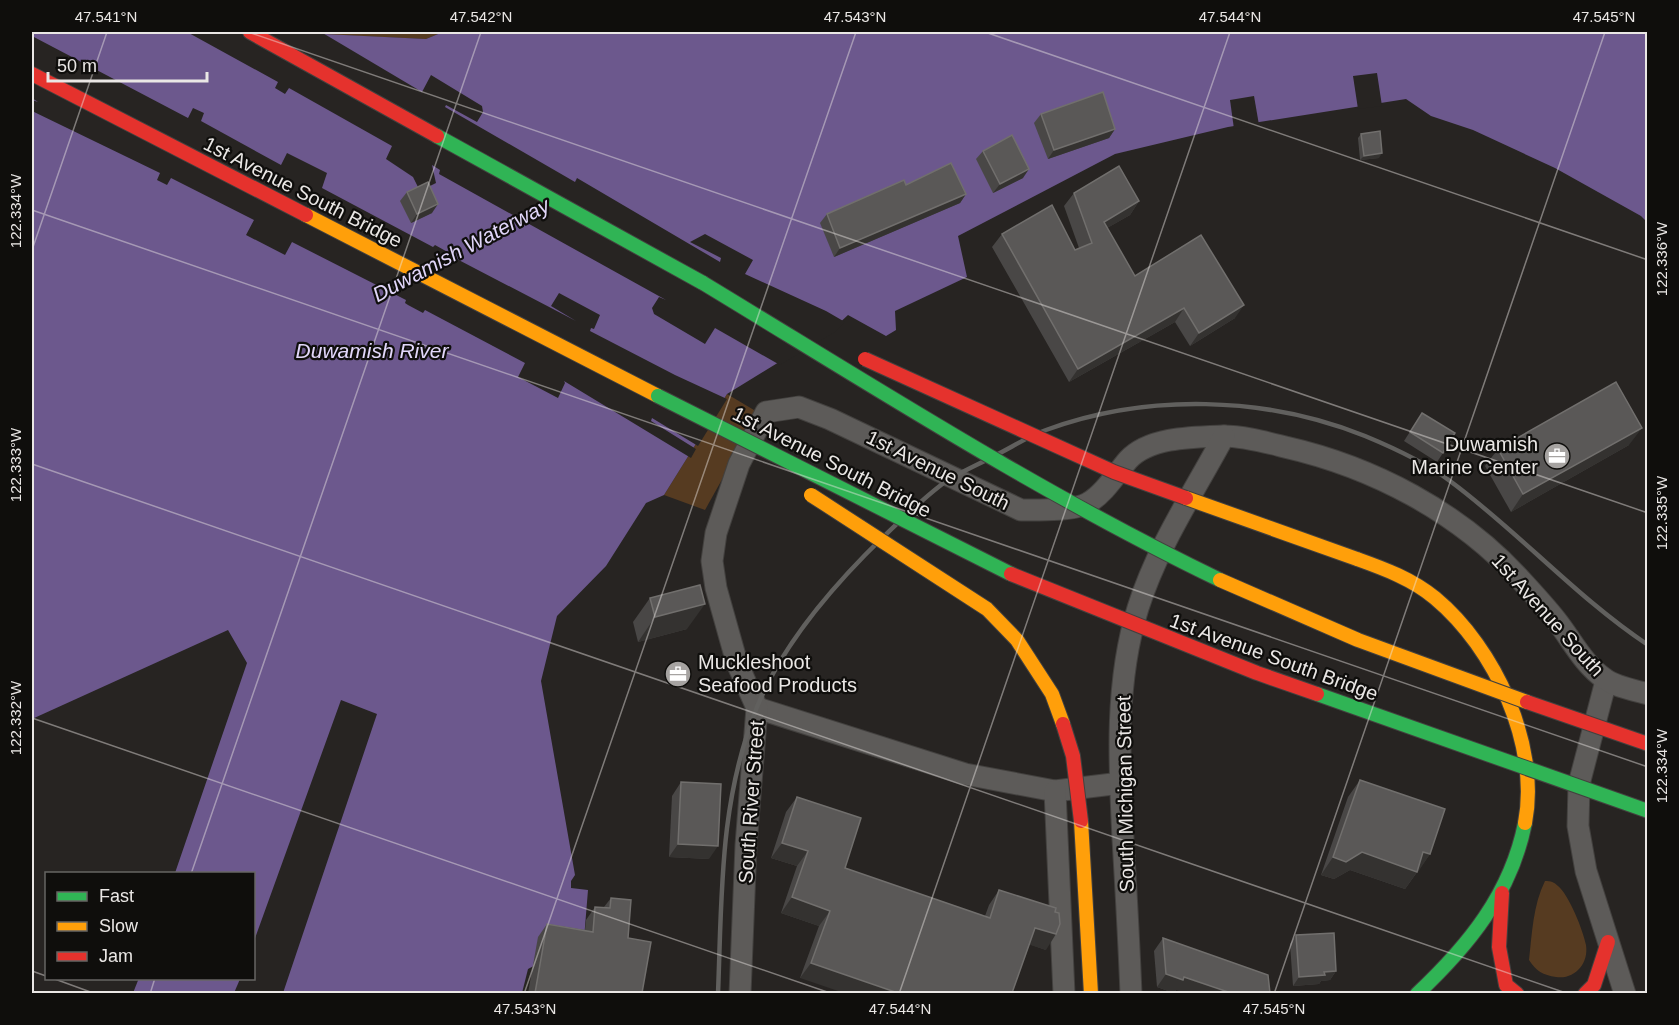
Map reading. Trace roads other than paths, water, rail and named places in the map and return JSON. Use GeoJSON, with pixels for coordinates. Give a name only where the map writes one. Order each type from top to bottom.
{"type":"FeatureCollection","features":[{"type":"Feature","properties":{"kind":"highway"},"geometry":{"type":"LineString","coordinates":[[250,32],[703,283],[1032,480],[1189,565],[1302,616],[1393,653],[1647,744]]}},
{"type":"Feature","properties":{"kind":"highway","name":"1st Avenue South Bridge"},"geometry":{"type":"LineString","coordinates":[[32,74],[658,396],[1021,579],[1247,669],[1647,811]]}},
{"type":"Feature","properties":{"kind":"highway"},"geometry":{"type":"LineString","coordinates":[[703,283],[818,337]]}},
{"type":"Feature","properties":{"kind":"highway"},"geometry":{"type":"LineString","coordinates":[[850,352],[1114,472],[1405,578],[1434,598],[1468,631],[1486,657],[1509,701],[1522,736],[1528,776],[1526,813],[1518,851],[1502,891],[1483,924],[1455,957],[1418,993]]}},
{"type":"Feature","properties":{"kind":"highway"},"geometry":{"type":"LineString","coordinates":[[658,396],[768,467]]}},
{"type":"Feature","properties":{"kind":"highway"},"geometry":{"type":"LineString","coordinates":[[797,486],[987,609],[1017,640],[1052,694],[1073,756],[1081,821],[1092,993]]}},
{"type":"Feature","properties":{"kind":"highway"},"geometry":{"type":"LineString","coordinates":[[1502,891],[1499,947],[1506,985],[1517,993]]}},
{"type":"Feature","properties":{"kind":"highway"},"geometry":{"type":"LineString","coordinates":[[1585,993],[1594,985],[1608,942]]}},
{"type":"Feature","properties":{"kind":"street","name":"1st Avenue South"},"geometry":{"type":"LineString","coordinates":[[766,412],[799,408],[830,418],[1021,510],[1050,510],[1087,504],[1104,489],[1131,458],[1145,447],[1161,441],[1224,436],[1277,445],[1349,465],[1396,486],[1440,512],[1481,542],[1518,577],[1556,620],[1585,662],[1606,681],[1647,694]]}},
{"type":"Feature","properties":{"kind":"street","name":"South River Street"},"geometry":{"type":"LineString","coordinates":[[740,993],[746,845],[757,708],[737,663],[716,588],[712,561],[716,533],[740,464],[766,412]]}},
{"type":"Feature","properties":{"kind":"street","name":"South Michigan Street"},"geometry":{"type":"LineString","coordinates":[[1131,993],[1120,783],[1124,676],[1138,608],[1153,567],[1224,436]]}},
{"type":"Feature","properties":{"kind":"street"},"geometry":{"type":"LineString","coordinates":[[1606,681],[1579,784],[1578,826],[1586,871],[1625,993]]}},
{"type":"Feature","properties":{"kind":"street"},"geometry":{"type":"LineString","coordinates":[[757,708],[992,781],[1055,791],[1120,783]]}},
{"type":"Feature","properties":{"kind":"street"},"geometry":{"type":"LineString","coordinates":[[1055,791],[1064,993]]}},
{"type":"Feature","properties":{"kind":"water","name":"Duwamish River"},"geometry":{"type":"Polygon","coordinates":[[[32,32],[282,32],[426,39],[443,32],[1647,32],[1647,222],[1641,216],[1555,168],[1473,130],[1431,116],[1406,99],[1228,127],[1115,154],[958,236],[967,277],[895,311],[896,330],[886,336],[848,315],[833,329],[727,394],[664,495],[646,503],[606,566],[557,616],[541,681],[575,875],[571,881],[571,888],[588,890],[584,939],[528,969],[522,993],[283,993],[377,714],[341,700],[255,938],[255,872],[175,872],[247,663],[228,630],[32,719],[32,32]]]}},
{"type":"Feature","properties":{"kind":"water"},"geometry":{"type":"Polygon","coordinates":[[[138,980],[240,980],[234,993],[133,993],[138,980]]]}},
{"type":"Feature","properties":{"kind":"railway"},"geometry":{"type":"LineString","coordinates":[[718,994],[722,884],[735,778],[757,707],[778,665],[790,645],[833,589],[921,501],[954,477],[1046,430],[1085,418],[1124,410],[1165,405],[1206,404],[1287,413],[1365,436],[1409,456],[1450,481],[1500,521],[1596,606],[1648,645]]}},
{"type":"Feature","properties":{"kind":"place","name":"Duwamish Marine Center"},"geometry":{"type":"Point","coordinates":[1557,456]}},
{"type":"Feature","properties":{"kind":"place","name":"Muckleshoot Seafood Products"},"geometry":{"type":"Point","coordinates":[678,674]}},
{"type":"Feature","properties":{"kind":"water label","name":"Duwamish Waterway"},"geometry":{"type":"Point","coordinates":[461,250]}}]}
